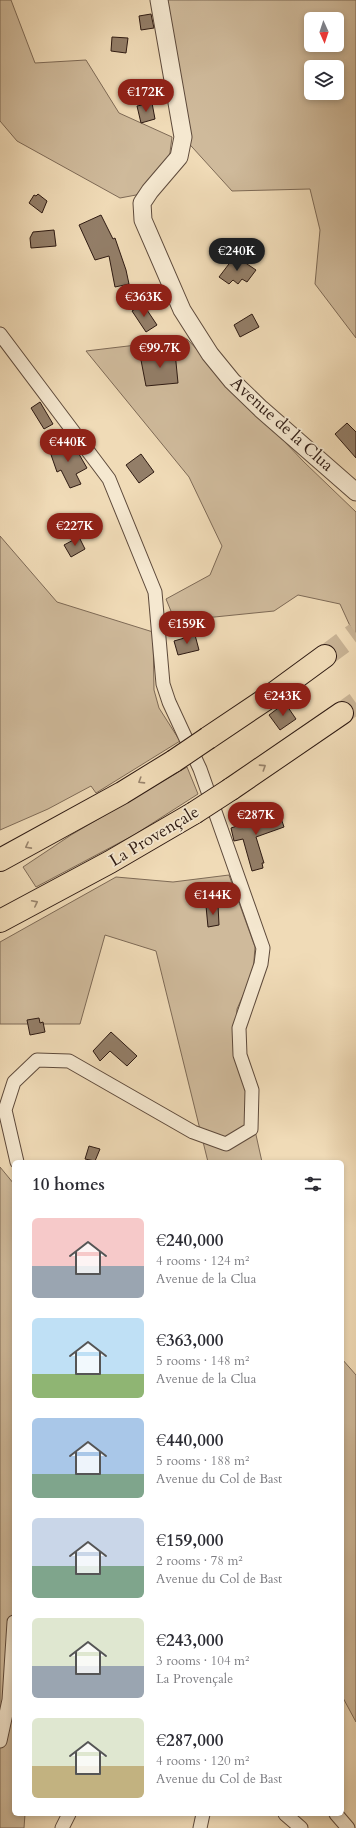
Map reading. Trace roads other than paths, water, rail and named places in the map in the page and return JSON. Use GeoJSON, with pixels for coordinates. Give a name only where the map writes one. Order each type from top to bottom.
{"type":"FeatureCollection","features":[{"type":"Feature","properties":{"kind":"highway"},"geometry":{"type":"LineString","coordinates":[[0,860],[109,801],[174,761],[269,697],[325,656]]}},
{"type":"Feature","properties":{"kind":"highway","name":"La Provençale"},"geometry":{"type":"LineString","coordinates":[[0,921],[110,862],[194,813],[342,714]]}},
{"type":"Feature","properties":{"kind":"street","name":"Avenue de la Clua"},"geometry":{"type":"LineString","coordinates":[[159,0],[183,137],[179,156],[142,203],[143,220],[182,310],[210,354],[232,380],[261,409],[356,492]]}},
{"type":"Feature","properties":{"kind":"street"},"geometry":{"type":"LineString","coordinates":[[0,334],[109,480],[155,592],[163,684],[169,702],[200,769],[263,948],[262,964],[239,1028],[240,1055],[252,1090],[251,1129],[226,1144],[193,1132],[69,1061],[37,1060],[14,1082],[5,1110],[17,1160]]}},
{"type":"Feature","properties":{"kind":"street"},"geometry":{"type":"LineString","coordinates":[[0,1741],[9,1700],[12,1653]]}},
{"type":"Feature","properties":{"kind":"street"},"geometry":{"type":"LineString","coordinates":[[62,1828],[68,1816]]}},
{"type":"Feature","properties":{"kind":"street"},"geometry":{"type":"LineString","coordinates":[[200,1828],[203,1816]]}},
{"type":"Feature","properties":{"kind":"street"},"geometry":{"type":"LineString","coordinates":[[287,1816],[301,1828]]}},
{"type":"Feature","properties":{"kind":"street"},"geometry":{"type":"LineString","coordinates":[[338,1816],[348,1828]]}},
{"type":"Feature","properties":{"kind":"tunnel"},"geometry":{"type":"LineString","coordinates":[[325,656],[356,633]]}},
{"type":"Feature","properties":{"kind":"tunnel"},"geometry":{"type":"LineString","coordinates":[[342,713],[356,703]]}}]}
